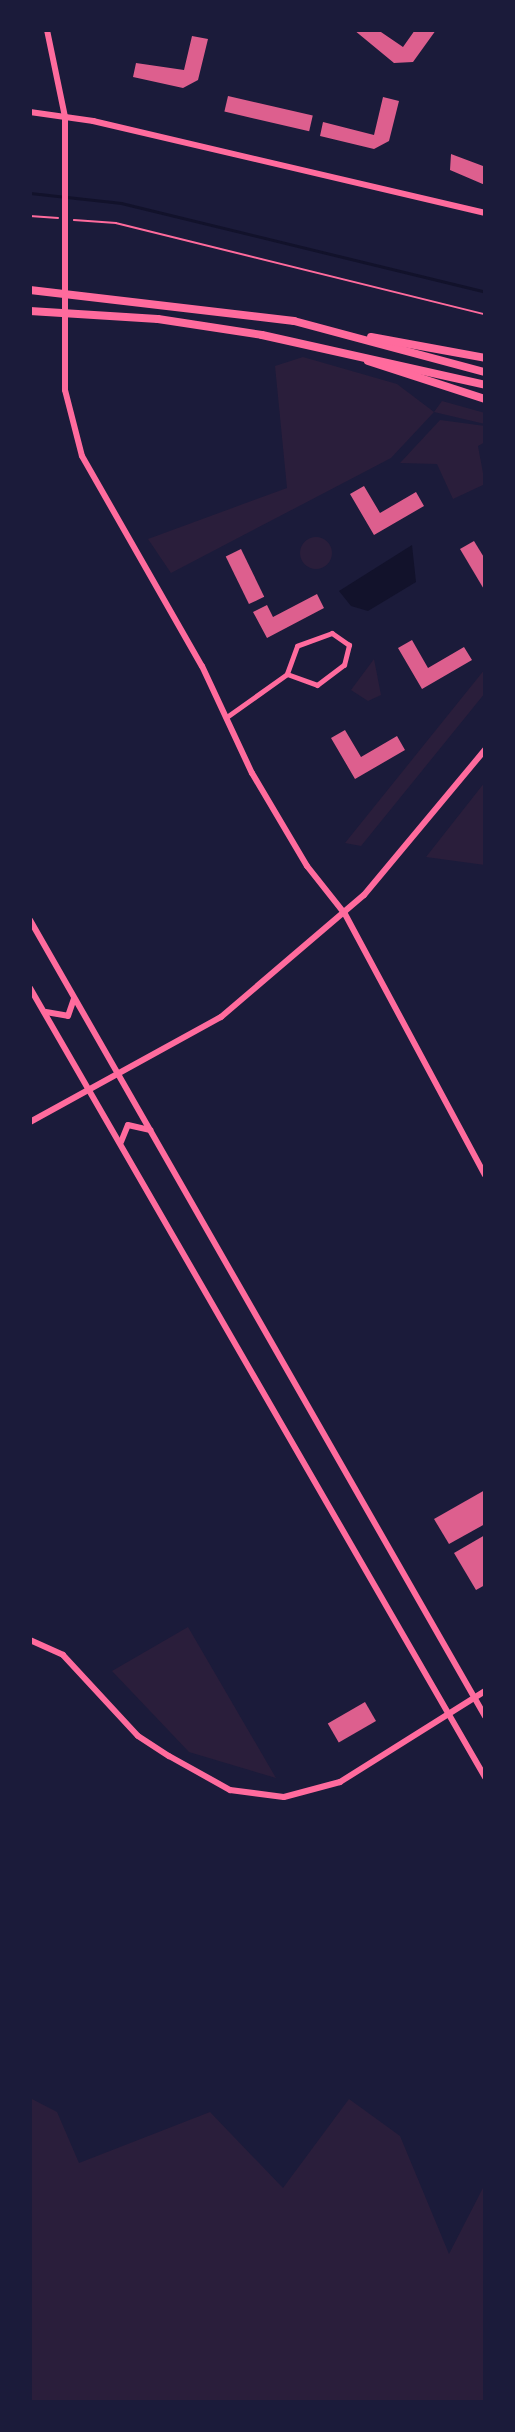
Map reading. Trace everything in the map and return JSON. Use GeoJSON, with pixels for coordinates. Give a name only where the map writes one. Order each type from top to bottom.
{"type":"FeatureCollection","features":[{"type":"Feature","properties":{"kind":"main road"},"geometry":{"type":"LineString","coordinates":[[30,290],[64,291],[294,321],[485,358]]}},
{"type":"Feature","properties":{"kind":"main road"},"geometry":{"type":"LineString","coordinates":[[30,311],[64,311],[158,319],[359,356],[485,385]]}},
{"type":"Feature","properties":{"kind":"main road"},"geometry":{"type":"LineString","coordinates":[[364,336],[485,372]]}},
{"type":"Feature","properties":{"kind":"main road"},"geometry":{"type":"LineString","coordinates":[[359,356],[485,399]]}},
{"type":"Feature","properties":{"kind":"street"},"geometry":{"type":"LineString","coordinates":[[47,30],[65,117],[65,390],[82,456],[228,716],[252,773],[307,867],[345,914],[485,1175]]}},
{"type":"Feature","properties":{"kind":"street"},"geometry":{"type":"LineString","coordinates":[[30,112],[65,117],[298,166],[485,213]]}},
{"type":"Feature","properties":{"kind":"street"},"geometry":{"type":"LineString","coordinates":[[228,716],[287,674],[297,646],[333,633],[349,645],[344,665],[317,686],[287,674]]}},
{"type":"Feature","properties":{"kind":"street"},"geometry":{"type":"LineString","coordinates":[[30,1122],[88,1088],[221,1017],[345,914],[485,750]]}},
{"type":"Feature","properties":{"kind":"street"},"geometry":{"type":"LineString","coordinates":[[30,920],[119,1072],[485,1716]]}},
{"type":"Feature","properties":{"kind":"street"},"geometry":{"type":"LineString","coordinates":[[30,988],[485,1777]]}},
{"type":"Feature","properties":{"kind":"street"},"geometry":{"type":"LineString","coordinates":[[41,1007],[58,1018],[68,1016],[75,1010],[73,993]]}},
{"type":"Feature","properties":{"kind":"street"},"geometry":{"type":"LineString","coordinates":[[124,1150],[120,1139],[128,1125],[153,1132]]}},
{"type":"Feature","properties":{"kind":"street"},"geometry":{"type":"LineString","coordinates":[[30,1640],[63,1655],[138,1736],[230,1790],[284,1797],[340,1782],[485,1691]]}},
{"type":"Feature","properties":{"kind":"path"},"geometry":{"type":"LineString","coordinates":[[30,216],[116,223],[485,314]]}},
{"type":"Feature","properties":{"kind":"shaded area"},"geometry":{"type":"Polygon","coordinates":[[[303,357],[397,384],[434,412],[391,458],[171,573],[148,539],[287,488],[275,366],[303,357]]]}},
{"type":"Feature","properties":{"kind":"shaded area"},"geometry":{"type":"Polygon","coordinates":[[[442,401],[485,413],[485,424],[434,412],[442,401]]]}},
{"type":"Feature","properties":{"kind":"shaded area"},"geometry":{"type":"Polygon","coordinates":[[[440,420],[485,426],[485,442],[478,446],[485,484],[453,499],[437,464],[400,463],[440,420]]]}},
{"type":"Feature","properties":{"kind":"shaded area"},"geometry":{"type":"Polygon","coordinates":[[[316,537],[327,542],[332,553],[327,564],[316,569],[305,564],[300,553],[305,542],[316,537]]]}},
{"type":"Feature","properties":{"kind":"shaded area"},"geometry":{"type":"Polygon","coordinates":[[[412,545],[416,582],[368,611],[351,606],[339,591],[412,545]]]}},
{"type":"Feature","properties":{"kind":"shaded area"},"geometry":{"type":"Polygon","coordinates":[[[374,659],[381,695],[368,701],[351,690],[374,659]]]}},
{"type":"Feature","properties":{"kind":"shaded area"},"geometry":{"type":"Polygon","coordinates":[[[485,669],[485,693],[361,846],[345,843],[485,669]]]}},
{"type":"Feature","properties":{"kind":"shaded area"},"geometry":{"type":"Polygon","coordinates":[[[485,782],[485,865],[426,857],[485,782]]]}},
{"type":"Feature","properties":{"kind":"shaded area"},"geometry":{"type":"Polygon","coordinates":[[[188,1627],[276,1778],[189,1752],[112,1671],[188,1627]]]}},
{"type":"Feature","properties":{"kind":"shaded area"},"geometry":{"type":"Polygon","coordinates":[[[30,2098],[57,2112],[79,2163],[210,2112],[283,2188],[349,2099],[400,2136],[449,2254],[485,2184],[485,2402],[30,2402],[30,2098]]]}},
{"type":"Feature","properties":{"kind":"building"},"geometry":{"type":"Polygon","coordinates":[[[354,30],[378,30],[403,47],[415,30],[436,30],[413,62],[394,63],[354,30]]]}},
{"type":"Feature","properties":{"kind":"building"},"geometry":{"type":"Polygon","coordinates":[[[192,36],[208,39],[198,80],[183,88],[133,77],[136,63],[184,70],[192,36]]]}},
{"type":"Feature","properties":{"kind":"building"},"geometry":{"type":"Polygon","coordinates":[[[228,96],[313,116],[309,131],[224,112],[228,96]]]}},
{"type":"Feature","properties":{"kind":"building"},"geometry":{"type":"Polygon","coordinates":[[[383,97],[399,101],[389,141],[374,149],[320,136],[323,122],[374,135],[383,97]]]}},
{"type":"Feature","properties":{"kind":"building"},"geometry":{"type":"Polygon","coordinates":[[[451,154],[483,166],[485,160],[485,185],[450,170],[451,154]]]}},
{"type":"Feature","properties":{"kind":"building"},"geometry":{"type":"Polygon","coordinates":[[[364,486],[380,513],[416,492],[424,506],[374,535],[350,494],[364,486]]]}},
{"type":"Feature","properties":{"kind":"building"},"geometry":{"type":"Polygon","coordinates":[[[474,541],[485,559],[485,591],[460,549],[474,541]]]}},
{"type":"Feature","properties":{"kind":"building"},"geometry":{"type":"Polygon","coordinates":[[[241,549],[264,597],[249,604],[226,556],[241,549]]]}},
{"type":"Feature","properties":{"kind":"building"},"geometry":{"type":"Polygon","coordinates":[[[317,594],[324,608],[267,638],[253,612],[267,605],[273,617],[317,594]]]}},
{"type":"Feature","properties":{"kind":"building"},"geometry":{"type":"Polygon","coordinates":[[[412,640],[428,668],[464,647],[472,660],[422,689],[398,648],[412,640]]]}},
{"type":"Feature","properties":{"kind":"building"},"geometry":{"type":"Polygon","coordinates":[[[345,730],[361,757],[397,736],[405,750],[355,779],[331,738],[345,730]]]}},
{"type":"Feature","properties":{"kind":"building"},"geometry":{"type":"Polygon","coordinates":[[[485,1490],[485,1524],[449,1544],[434,1519],[485,1490]]]}},
{"type":"Feature","properties":{"kind":"building"},"geometry":{"type":"Polygon","coordinates":[[[485,1535],[485,1585],[476,1590],[454,1553],[485,1535]]]}},
{"type":"Feature","properties":{"kind":"building"},"geometry":{"type":"Polygon","coordinates":[[[365,1702],[376,1721],[339,1743],[328,1724],[365,1702]]]}},
{"type":"Feature","properties":{"kind":"waterway"},"geometry":{"type":"LineString","coordinates":[[30,193],[121,203],[485,292]]}}]}
